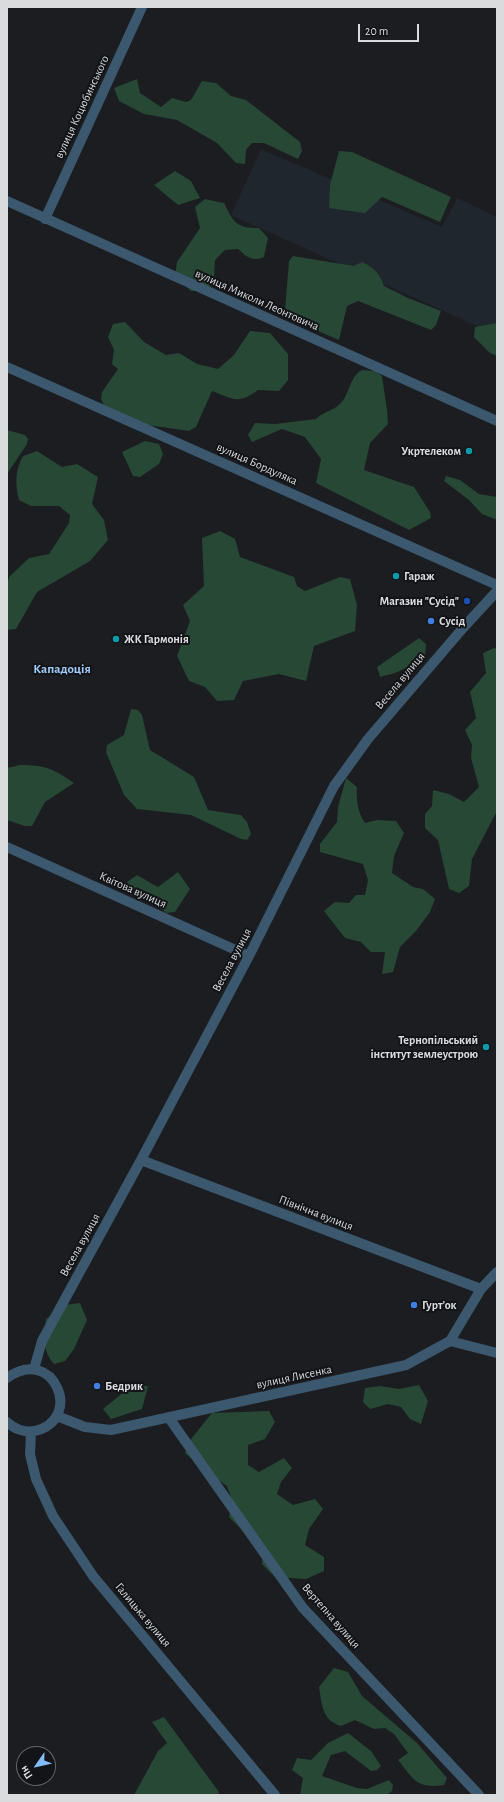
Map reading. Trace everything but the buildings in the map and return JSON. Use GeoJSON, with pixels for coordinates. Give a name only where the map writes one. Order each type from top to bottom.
{"type":"FeatureCollection","features":[{"type":"Feature","properties":{"kind":"street","name":"вулиця Коцюбинського"},"geometry":{"type":"LineString","coordinates":[[46,219],[142,7]]}},
{"type":"Feature","properties":{"kind":"street","name":"вулиця Миколи Леонтовича"},"geometry":{"type":"LineString","coordinates":[[7,201],[497,421]]}},
{"type":"Feature","properties":{"kind":"street","name":"вулиця Бордуляка"},"geometry":{"type":"LineString","coordinates":[[7,367],[497,585]]}},
{"type":"Feature","properties":{"kind":"street","name":"Весела вулиця"},"geometry":{"type":"LineString","coordinates":[[34,1369],[42,1341],[141,1160],[249,956],[334,786],[368,739],[463,628],[497,591]]}},
{"type":"Feature","properties":{"kind":"street","name":"Квітова вулиця"},"geometry":{"type":"LineString","coordinates":[[7,847],[249,956]]}},
{"type":"Feature","properties":{"kind":"street","name":"Північна вулиця"},"geometry":{"type":"LineString","coordinates":[[141,1160],[481,1289]]}},
{"type":"Feature","properties":{"kind":"street"},"geometry":{"type":"LineString","coordinates":[[497,1272],[481,1289],[450,1342],[497,1353]]}},
{"type":"Feature","properties":{"kind":"street","name":"вулиця Лисенка"},"geometry":{"type":"LineString","coordinates":[[57,1416],[85,1428],[111,1430],[406,1366],[450,1342]]}},
{"type":"Feature","properties":{"kind":"street"},"geometry":{"type":"LineString","coordinates":[[7,1378],[15,1372],[24,1369],[34,1369],[44,1372],[52,1378],[58,1387],[60,1396],[60,1406],[57,1416],[42,1429],[32,1432],[21,1430],[11,1426],[7,1422]]}},
{"type":"Feature","properties":{"kind":"street","name":"Вертепна вулиця"},"geometry":{"type":"LineString","coordinates":[[169,1418],[303,1608],[479,1795]]}},
{"type":"Feature","properties":{"kind":"street","name":"Галицька вулиця"},"geometry":{"type":"LineString","coordinates":[[32,1432],[30,1454],[36,1479],[53,1516],[93,1576],[275,1795]]}},
{"type":"Feature","properties":{"kind":"shaded area"},"geometry":{"type":"Polygon","coordinates":[[[261,149],[442,227],[457,198],[497,217],[497,335],[231,215],[261,149]]]}},
{"type":"Feature","properties":{"kind":"green space"},"geometry":{"type":"Polygon","coordinates":[[[137,79],[140,93],[161,107],[172,98],[186,102],[191,100],[202,81],[216,83],[231,96],[246,100],[300,142],[302,151],[298,159],[264,143],[252,143],[246,150],[245,164],[236,163],[217,143],[177,120],[144,114],[119,101],[114,88],[137,79]]]}},
{"type":"Feature","properties":{"kind":"green space"},"geometry":{"type":"Polygon","coordinates":[[[339,151],[352,152],[451,197],[440,222],[382,197],[365,213],[329,208],[330,185],[339,151]]]}},
{"type":"Feature","properties":{"kind":"green space"},"geometry":{"type":"Polygon","coordinates":[[[175,171],[191,181],[200,198],[178,205],[154,185],[175,171]]]}},
{"type":"Feature","properties":{"kind":"green space"},"geometry":{"type":"Polygon","coordinates":[[[205,199],[224,203],[233,220],[245,227],[259,228],[268,238],[264,257],[253,259],[238,249],[225,250],[215,260],[214,280],[206,291],[191,291],[175,276],[177,262],[200,228],[195,207],[205,199]]]}},
{"type":"Feature","properties":{"kind":"green space"},"geometry":{"type":"Polygon","coordinates":[[[293,256],[354,266],[362,262],[376,271],[384,286],[408,298],[441,311],[436,325],[431,330],[358,301],[347,306],[339,340],[311,328],[285,310],[289,261],[293,256]]]}},
{"type":"Feature","properties":{"kind":"green space"},"geometry":{"type":"Polygon","coordinates":[[[125,322],[144,342],[166,355],[179,353],[197,364],[218,369],[234,355],[250,331],[270,333],[288,354],[288,380],[279,391],[258,390],[245,398],[240,399],[231,398],[212,391],[196,427],[189,431],[120,421],[107,412],[101,399],[102,392],[118,369],[112,364],[114,350],[108,337],[113,324],[125,322]]]}},
{"type":"Feature","properties":{"kind":"green space"},"geometry":{"type":"Polygon","coordinates":[[[497,323],[497,356],[490,353],[474,337],[475,327],[497,323]]]}},
{"type":"Feature","properties":{"kind":"green space"},"geometry":{"type":"Polygon","coordinates":[[[362,370],[375,371],[382,376],[388,424],[370,443],[364,470],[414,487],[430,512],[431,518],[409,530],[316,483],[321,459],[305,437],[282,429],[252,442],[248,435],[255,423],[275,424],[316,419],[340,404],[354,377],[362,370]]]}},
{"type":"Feature","properties":{"kind":"green space"},"geometry":{"type":"Polygon","coordinates":[[[7,430],[25,435],[28,439],[27,444],[7,474],[7,430]]]}},
{"type":"Feature","properties":{"kind":"green space"},"geometry":{"type":"Polygon","coordinates":[[[145,441],[159,444],[163,454],[159,464],[140,477],[133,476],[122,452],[145,441]]]}},
{"type":"Feature","properties":{"kind":"green space"},"geometry":{"type":"Polygon","coordinates":[[[37,451],[62,467],[77,464],[98,477],[92,504],[104,520],[108,540],[90,561],[37,592],[16,629],[7,630],[7,583],[10,576],[29,558],[49,554],[69,523],[70,515],[59,506],[31,506],[19,500],[16,478],[20,461],[23,456],[37,451]]]}},
{"type":"Feature","properties":{"kind":"green space"},"geometry":{"type":"Polygon","coordinates":[[[446,476],[460,480],[479,494],[497,497],[497,520],[482,514],[469,500],[444,481],[446,476]]]}},
{"type":"Feature","properties":{"kind":"green space"},"geometry":{"type":"Polygon","coordinates":[[[220,531],[235,539],[240,557],[294,577],[297,586],[305,591],[340,577],[350,579],[357,605],[355,631],[314,646],[306,681],[279,674],[243,681],[234,700],[217,701],[205,687],[189,681],[177,656],[190,621],[183,605],[204,586],[202,538],[220,531]]]}},
{"type":"Feature","properties":{"kind":"green space"},"geometry":{"type":"Polygon","coordinates":[[[419,638],[426,644],[425,659],[395,673],[380,677],[377,667],[419,638]]]}},
{"type":"Feature","properties":{"kind":"green space"},"geometry":{"type":"Polygon","coordinates":[[[494,648],[497,649],[497,811],[472,859],[469,886],[459,893],[449,889],[438,840],[425,828],[425,814],[432,806],[433,790],[449,794],[464,802],[479,787],[471,758],[472,745],[465,730],[476,718],[470,692],[486,673],[483,653],[494,648]]]}},
{"type":"Feature","properties":{"kind":"green space"},"geometry":{"type":"Polygon","coordinates":[[[131,709],[138,710],[142,715],[150,750],[194,777],[208,810],[241,815],[247,822],[251,834],[247,840],[241,839],[191,815],[137,809],[124,795],[106,752],[107,745],[124,735],[131,709]]]}},
{"type":"Feature","properties":{"kind":"green space"},"geometry":{"type":"Polygon","coordinates":[[[20,765],[43,767],[55,771],[74,783],[45,802],[32,826],[25,826],[7,820],[7,768],[20,765]]]}},
{"type":"Feature","properties":{"kind":"green space"},"geometry":{"type":"Polygon","coordinates":[[[346,778],[357,787],[358,806],[365,823],[377,820],[396,821],[404,833],[394,856],[392,873],[413,887],[423,889],[435,899],[430,912],[416,931],[400,947],[393,972],[382,974],[385,952],[371,952],[361,942],[345,938],[324,911],[335,902],[349,903],[356,895],[365,895],[368,880],[363,864],[320,852],[320,844],[337,822],[338,807],[346,778]]]}},
{"type":"Feature","properties":{"kind":"green space"},"geometry":{"type":"Polygon","coordinates":[[[178,872],[190,889],[175,912],[166,913],[153,900],[131,895],[127,882],[137,875],[158,887],[178,872]]]}},
{"type":"Feature","properties":{"kind":"green space"},"geometry":{"type":"Polygon","coordinates":[[[80,1303],[87,1320],[74,1349],[65,1361],[54,1364],[47,1354],[45,1343],[44,1337],[46,1319],[65,1305],[80,1303]]]}},
{"type":"Feature","properties":{"kind":"green space"},"geometry":{"type":"Polygon","coordinates":[[[419,1385],[428,1401],[421,1424],[410,1419],[401,1407],[388,1404],[370,1409],[363,1402],[365,1388],[380,1386],[399,1389],[419,1385]]]}},
{"type":"Feature","properties":{"kind":"green space"},"geometry":{"type":"Polygon","coordinates":[[[148,1386],[142,1409],[111,1419],[103,1409],[130,1387],[148,1386]]]}},
{"type":"Feature","properties":{"kind":"green space"},"geometry":{"type":"Polygon","coordinates":[[[269,1411],[275,1422],[265,1439],[248,1445],[248,1465],[259,1472],[284,1458],[292,1468],[281,1482],[277,1494],[293,1505],[315,1499],[323,1509],[309,1529],[305,1545],[324,1557],[324,1571],[306,1579],[275,1577],[262,1564],[263,1542],[249,1537],[229,1517],[232,1500],[227,1486],[205,1471],[185,1453],[191,1439],[212,1413],[269,1411]]]}},
{"type":"Feature","properties":{"kind":"green space"},"geometry":{"type":"Polygon","coordinates":[[[334,1668],[348,1672],[362,1696],[417,1743],[447,1778],[444,1785],[428,1786],[417,1782],[412,1778],[398,1760],[408,1753],[394,1734],[385,1728],[374,1729],[355,1720],[341,1726],[326,1716],[322,1706],[319,1687],[334,1668]]]}},
{"type":"Feature","properties":{"kind":"green space"},"geometry":{"type":"Polygon","coordinates":[[[164,1717],[219,1792],[218,1795],[134,1795],[158,1751],[167,1743],[152,1722],[164,1717]]]}},
{"type":"Feature","properties":{"kind":"green space"},"geometry":{"type":"Polygon","coordinates":[[[348,1733],[371,1751],[381,1766],[377,1770],[371,1771],[345,1751],[331,1755],[322,1776],[357,1788],[367,1789],[389,1780],[393,1785],[392,1791],[387,1795],[300,1795],[303,1778],[292,1770],[297,1758],[311,1760],[328,1743],[348,1733]]]}},
{"type":"Feature","properties":{"kind":"place","name":"Укртелеком"},"geometry":{"type":"Point","coordinates":[469,451]}},
{"type":"Feature","properties":{"kind":"place","name":"Гараж"},"geometry":{"type":"Point","coordinates":[396,576]}},
{"type":"Feature","properties":{"kind":"place","name":"Магазин \"Сусід\""},"geometry":{"type":"Point","coordinates":[467,601]}},
{"type":"Feature","properties":{"kind":"place","name":"Сусід"},"geometry":{"type":"Point","coordinates":[431,621]}},
{"type":"Feature","properties":{"kind":"place","name":"ЖК Гармонія"},"geometry":{"type":"Point","coordinates":[116,639]}},
{"type":"Feature","properties":{"kind":"place","name":"Тернопільський інститут землеустрою"},"geometry":{"type":"Point","coordinates":[486,1047]}},
{"type":"Feature","properties":{"kind":"place","name":"Гурт’ок"},"geometry":{"type":"Point","coordinates":[414,1305]}},
{"type":"Feature","properties":{"kind":"place","name":"Бедрик"},"geometry":{"type":"Point","coordinates":[97,1386]}},
{"type":"Feature","properties":{"kind":"district","name":"Кападоція"},"geometry":{"type":"Point","coordinates":[62,669]}}]}
